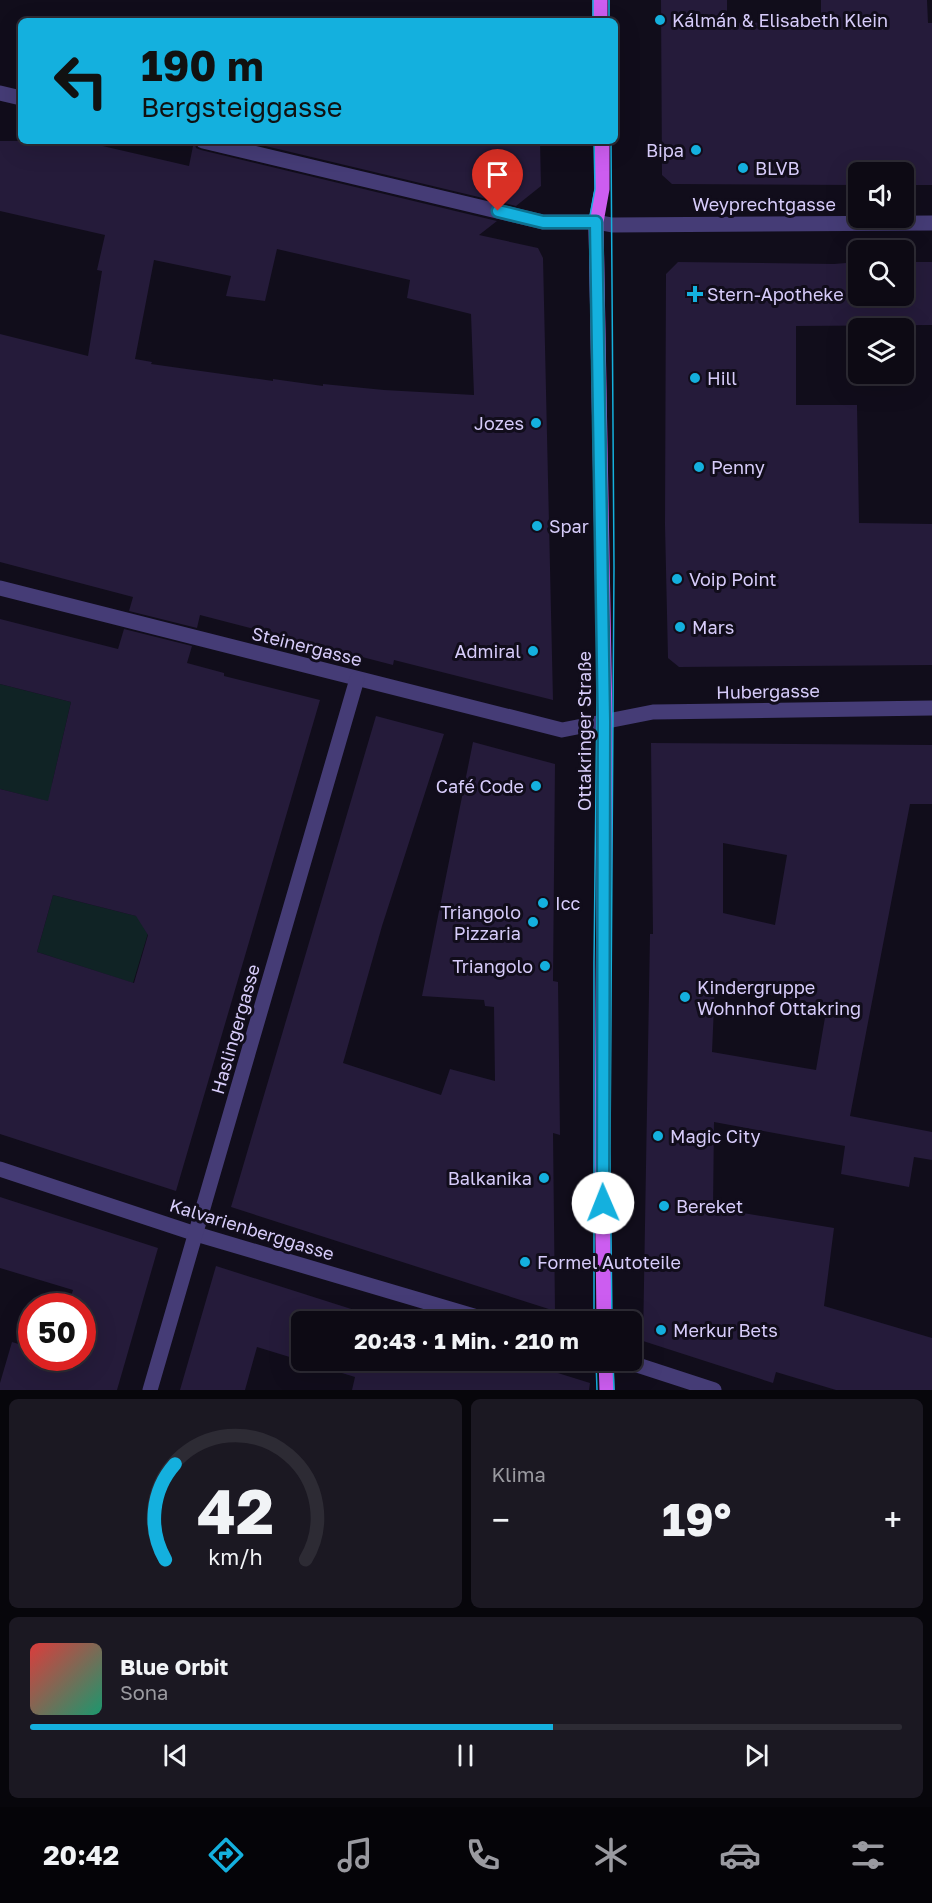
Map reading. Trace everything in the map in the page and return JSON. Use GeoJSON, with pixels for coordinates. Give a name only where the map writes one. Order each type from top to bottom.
{"type":"FeatureCollection","features":[{"type":"Feature","properties":{"kind":"main road"},"geometry":{"type":"LineString","coordinates":[[600,0],[600,18]]}},
{"type":"Feature","properties":{"kind":"main road","name":"Ottakringer Straße"},"geometry":{"type":"LineString","coordinates":[[602,144],[602,189],[596,222],[604,721],[602,1135],[604,1311]]}},
{"type":"Feature","properties":{"kind":"main road"},"geometry":{"type":"LineString","coordinates":[[606,1371],[607,1390]]}},
{"type":"Feature","properties":{"kind":"street"},"geometry":{"type":"LineString","coordinates":[[0,93],[18,97]]}},
{"type":"Feature","properties":{"kind":"street","name":"Weyprechtgasse"},"geometry":{"type":"LineString","coordinates":[[215,144],[543,222],[596,222],[612,225],[932,223]]}},
{"type":"Feature","properties":{"kind":"street","name":"Steinergasse"},"geometry":{"type":"LineString","coordinates":[[0,588],[562,730],[604,721]]}},
{"type":"Feature","properties":{"kind":"street","name":"Haslingergasse"},"geometry":{"type":"LineString","coordinates":[[150,1390],[357,679]]}},
{"type":"Feature","properties":{"kind":"street","name":"Hubergasse"},"geometry":{"type":"LineString","coordinates":[[604,721],[653,712],[932,708]]}},
{"type":"Feature","properties":{"kind":"street","name":"Kalvarienberggasse"},"geometry":{"type":"LineString","coordinates":[[0,1169],[196,1234],[457,1311]]}},
{"type":"Feature","properties":{"kind":"street"},"geometry":{"type":"LineString","coordinates":[[642,1367],[714,1390]]}},
{"type":"Feature","properties":{"kind":"green space"},"geometry":{"type":"Polygon","coordinates":[[[0,684],[71,702],[52,784],[77,809],[0,789],[0,684]]]}},
{"type":"Feature","properties":{"kind":"green space"},"geometry":{"type":"Polygon","coordinates":[[[53,895],[152,920],[133,983],[37,952],[53,895]]]}},
{"type":"Feature","properties":{"kind":"building"},"geometry":{"type":"Polygon","coordinates":[[[661,0],[727,0],[727,23],[821,22],[821,0],[927,0],[928,23],[932,23],[932,185],[914,185],[914,162],[848,162],[848,185],[672,184],[662,175],[661,0]]]}},
{"type":"Feature","properties":{"kind":"building"},"geometry":{"type":"Polygon","coordinates":[[[0,141],[18,141],[18,144],[94,144],[189,166],[195,144],[196,148],[201,150],[497,221],[479,235],[538,248],[543,258],[553,700],[394,660],[393,665],[200,615],[197,628],[129,611],[133,597],[0,562],[0,334],[88,356],[102,271],[97,270],[105,235],[0,211],[0,141]],[[277,249],[265,301],[226,296],[231,276],[154,260],[135,359],[152,362],[151,364],[273,381],[273,379],[323,386],[323,384],[474,395],[471,314],[407,298],[410,280],[277,249]]]}},
{"type":"Feature","properties":{"kind":"building"},"geometry":{"type":"Polygon","coordinates":[[[258,144],[540,144],[541,186],[516,206],[258,144]]]}},
{"type":"Feature","properties":{"kind":"building"},"geometry":{"type":"Polygon","coordinates":[[[678,262],[848,263],[848,306],[914,306],[914,262],[932,262],[932,325],[914,325],[914,318],[848,318],[848,326],[796,326],[796,405],[857,405],[859,523],[932,524],[932,665],[679,667],[668,658],[665,525],[666,274],[678,262]]]}},
{"type":"Feature","properties":{"kind":"building"},"geometry":{"type":"Polygon","coordinates":[[[0,619],[118,649],[124,629],[192,646],[187,663],[224,673],[224,676],[320,700],[176,1191],[0,1134],[0,789],[48,801],[71,702],[0,684],[0,619]],[[53,895],[37,952],[134,983],[148,935],[136,916],[53,895]]]}},
{"type":"Feature","properties":{"kind":"building"},"geometry":{"type":"Polygon","coordinates":[[[376,716],[444,734],[382,926],[343,1063],[441,1095],[450,1069],[495,1081],[494,1007],[485,1006],[484,1000],[422,996],[473,742],[555,764],[553,981],[558,982],[560,1135],[553,1133],[555,1311],[231,1207],[376,716]]]}},
{"type":"Feature","properties":{"kind":"building"},"geometry":{"type":"Polygon","coordinates":[[[651,743],[932,745],[932,804],[910,804],[850,1116],[932,1132],[932,1160],[914,1157],[909,1187],[841,1174],[845,1146],[714,1122],[713,1208],[834,1228],[824,1306],[932,1338],[932,1390],[836,1390],[776,1372],[773,1383],[643,1341],[650,934],[653,934],[651,743]],[[723,843],[723,913],[775,925],[787,855],[723,843]],[[715,984],[712,1052],[816,1070],[827,1006],[715,984]]]}},
{"type":"Feature","properties":{"kind":"building"},"geometry":{"type":"Polygon","coordinates":[[[0,1197],[158,1248],[117,1390],[0,1390],[12,1342],[18,1344],[18,1371],[96,1371],[96,1293],[72,1293],[73,1290],[0,1268],[0,1197]]]}},
{"type":"Feature","properties":{"kind":"building"},"geometry":{"type":"Polygon","coordinates":[[[216,1266],[357,1311],[291,1311],[291,1357],[257,1347],[245,1390],[180,1390],[216,1266]]]}},
{"type":"Feature","properties":{"kind":"building"},"geometry":{"type":"Polygon","coordinates":[[[335,1371],[551,1371],[590,1383],[589,1390],[352,1390],[355,1377],[335,1371]]]}},
{"type":"Feature","properties":{"kind":"tram line"},"geometry":{"type":"LineString","coordinates":[[593,0],[593,18]]}},
{"type":"Feature","properties":{"kind":"tram line"},"geometry":{"type":"LineString","coordinates":[[609,0],[609,18]]}},
{"type":"Feature","properties":{"kind":"tram line"},"geometry":{"type":"LineString","coordinates":[[594,144],[595,189],[589,221],[596,297],[598,607],[594,963],[594,1311]]}},
{"type":"Feature","properties":{"kind":"tram line"},"geometry":{"type":"LineString","coordinates":[[611,144],[614,567],[610,1152],[612,1311]]}},
{"type":"Feature","properties":{"kind":"tram line"},"geometry":{"type":"LineString","coordinates":[[596,1371],[597,1390]]}},
{"type":"Feature","properties":{"kind":"tram line"},"geometry":{"type":"LineString","coordinates":[[613,1371],[614,1390]]}},
{"type":"Feature","properties":{"kind":"place","name":"Kálmán & Elisabeth Klein"},"geometry":{"type":"Point","coordinates":[660,20]}},
{"type":"Feature","properties":{"kind":"place","name":"Bipa"},"geometry":{"type":"Point","coordinates":[696,150]}},
{"type":"Feature","properties":{"kind":"place","name":"BLVB"},"geometry":{"type":"Point","coordinates":[743,168]}},
{"type":"Feature","properties":{"kind":"place","name":"Stern-Apotheke"},"geometry":{"type":"Point","coordinates":[695,294]}},
{"type":"Feature","properties":{"kind":"place","name":"Hill"},"geometry":{"type":"Point","coordinates":[695,378]}},
{"type":"Feature","properties":{"kind":"place","name":"Jozes"},"geometry":{"type":"Point","coordinates":[536,423]}},
{"type":"Feature","properties":{"kind":"place","name":"Penny"},"geometry":{"type":"Point","coordinates":[699,467]}},
{"type":"Feature","properties":{"kind":"place","name":"Spar"},"geometry":{"type":"Point","coordinates":[537,526]}},
{"type":"Feature","properties":{"kind":"place","name":"Voip Point"},"geometry":{"type":"Point","coordinates":[677,579]}},
{"type":"Feature","properties":{"kind":"place","name":"Mars"},"geometry":{"type":"Point","coordinates":[680,627]}},
{"type":"Feature","properties":{"kind":"place","name":"Admiral"},"geometry":{"type":"Point","coordinates":[533,651]}},
{"type":"Feature","properties":{"kind":"place","name":"Café Code"},"geometry":{"type":"Point","coordinates":[536,786]}},
{"type":"Feature","properties":{"kind":"place","name":"Icc"},"geometry":{"type":"Point","coordinates":[543,903]}},
{"type":"Feature","properties":{"kind":"place","name":"Triangolo Pizzaria"},"geometry":{"type":"Point","coordinates":[533,922]}},
{"type":"Feature","properties":{"kind":"place","name":"Triangolo"},"geometry":{"type":"Point","coordinates":[545,966]}},
{"type":"Feature","properties":{"kind":"place","name":"Kindergruppe Wohnhof Ottakring"},"geometry":{"type":"Point","coordinates":[685,997]}},
{"type":"Feature","properties":{"kind":"place","name":"Magic City"},"geometry":{"type":"Point","coordinates":[658,1136]}},
{"type":"Feature","properties":{"kind":"place","name":"Balkanika"},"geometry":{"type":"Point","coordinates":[544,1178]}},
{"type":"Feature","properties":{"kind":"place","name":"Bereket"},"geometry":{"type":"Point","coordinates":[664,1206]}},
{"type":"Feature","properties":{"kind":"place","name":"Formel Autoteile"},"geometry":{"type":"Point","coordinates":[525,1262]}},
{"type":"Feature","properties":{"kind":"place","name":"Merkur Bets"},"geometry":{"type":"Point","coordinates":[661,1330]}},
{"type":"Feature","properties":{"kind":"route"},"geometry":{"type":"LineString","coordinates":[[498,211],[543,222],[596,222],[604,721],[603,1203]]}}]}
